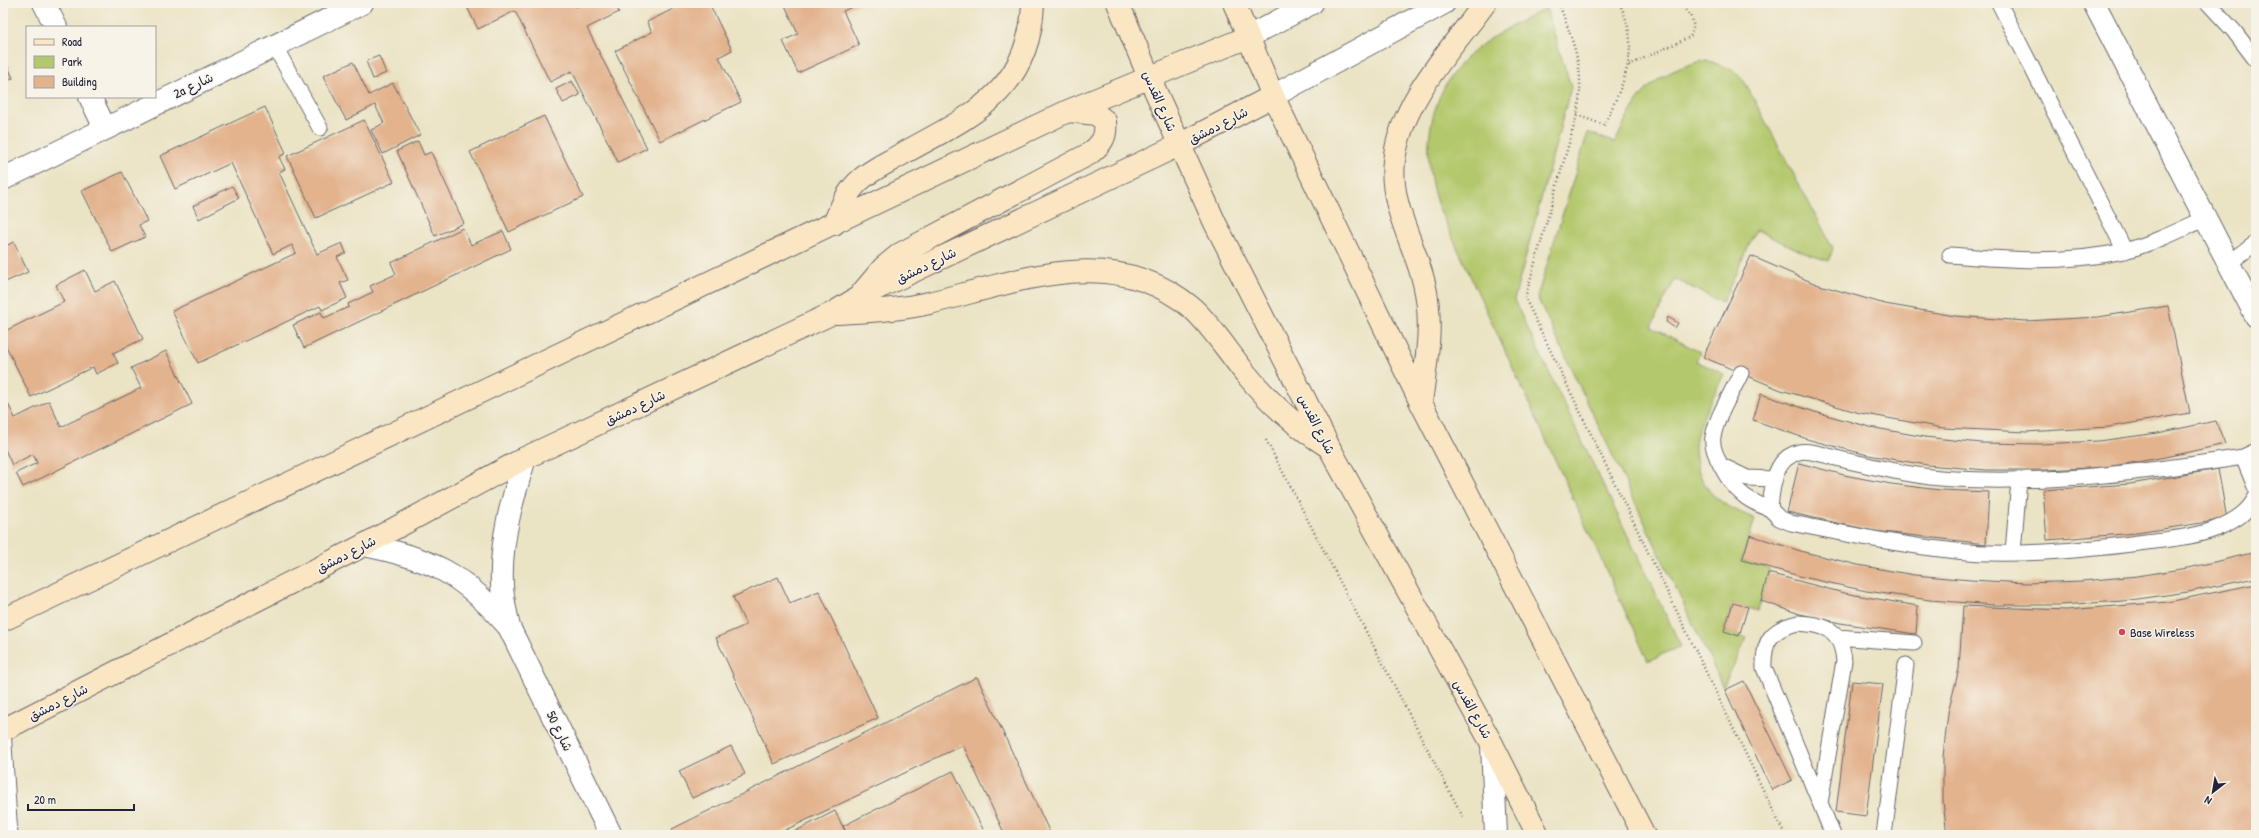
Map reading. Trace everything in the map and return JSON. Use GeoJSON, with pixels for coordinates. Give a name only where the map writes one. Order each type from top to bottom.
{"type":"FeatureCollection","features":[{"type":"Feature","properties":{"kind":"main road"},"geometry":{"type":"LineString","coordinates":[[834,224],[847,195],[858,182],[873,171],[964,119],[987,104],[1004,86],[1018,66],[1028,41],[1033,3]]}},
{"type":"Feature","properties":{"kind":"main road","name":"شارع القدس"},"geometry":{"type":"LineString","coordinates":[[1118,3],[1149,78],[1214,223],[1329,447],[1492,744],[1538,835]]}},
{"type":"Feature","properties":{"kind":"main road"},"geometry":{"type":"LineString","coordinates":[[1234,3],[1273,96],[1421,403],[1644,835]]}},
{"type":"Feature","properties":{"kind":"main road"},"geometry":{"type":"LineString","coordinates":[[1421,403],[1429,342],[1430,312],[1424,282],[1395,197],[1394,161],[1407,117],[1421,90],[1485,3]]}},
{"type":"Feature","properties":{"kind":"main road"},"geometry":{"type":"LineString","coordinates":[[3,620],[1068,111],[1248,37]]}},
{"type":"Feature","properties":{"kind":"main road","name":"شارع دمشق"},"geometry":{"type":"LineString","coordinates":[[3,730],[364,545],[525,458],[833,313],[859,298],[1179,145],[1273,96]]}},
{"type":"Feature","properties":{"kind":"main road"},"geometry":{"type":"LineString","coordinates":[[859,298],[883,268],[900,254],[1089,154],[1102,144],[1106,132],[1105,121],[1096,114],[1068,111]]}},
{"type":"Feature","properties":{"kind":"main road"},"geometry":{"type":"LineString","coordinates":[[833,313],[882,310],[928,303],[1035,277],[1074,270],[1101,271],[1128,276],[1148,282],[1179,299],[1193,309],[1212,330],[1269,402],[1299,429],[1329,447]]}},
{"type":"Feature","properties":{"kind":"street"},"geometry":{"type":"LineString","coordinates":[[44,3],[56,26]]}},
{"type":"Feature","properties":{"kind":"street","name":"2a شارع"},"geometry":{"type":"LineString","coordinates":[[3,179],[362,3]]}},
{"type":"Feature","properties":{"kind":"street"},"geometry":{"type":"LineString","coordinates":[[1248,37],[1312,3]]}},
{"type":"Feature","properties":{"kind":"street"},"geometry":{"type":"LineString","coordinates":[[1273,96],[1444,3]]}},
{"type":"Feature","properties":{"kind":"street"},"geometry":{"type":"LineString","coordinates":[[2094,3],[2256,316]]}},
{"type":"Feature","properties":{"kind":"street"},"geometry":{"type":"LineString","coordinates":[[91,98],[106,128]]}},
{"type":"Feature","properties":{"kind":"street","name":"شارع 50"},"geometry":{"type":"LineString","coordinates":[[508,627],[502,586],[503,542],[512,501],[525,458]]}},
{"type":"Feature","properties":{"kind":"street","name":"شارع 50"},"geometry":{"type":"LineString","coordinates":[[364,545],[399,552],[431,563],[461,580],[486,601],[508,627],[610,835]]}},
{"type":"Feature","properties":{"kind":"street"},"geometry":{"type":"LineString","coordinates":[[1492,744],[1496,835]]}},
{"type":"Feature","properties":{"kind":"lane"},"geometry":{"type":"LineString","coordinates":[[1999,3],[2125,251]]}},
{"type":"Feature","properties":{"kind":"lane"},"geometry":{"type":"LineString","coordinates":[[2208,3],[2234,31],[2256,60]]}},
{"type":"Feature","properties":{"kind":"lane"},"geometry":{"type":"LineString","coordinates":[[274,46],[320,128]]}},
{"type":"Feature","properties":{"kind":"lane"},"geometry":{"type":"LineString","coordinates":[[1950,255],[2032,260],[2079,258],[2125,251],[2168,236],[2206,218]]}},
{"type":"Feature","properties":{"kind":"lane"},"geometry":{"type":"LineString","coordinates":[[2229,263],[2256,243]]}},
{"type":"Feature","properties":{"kind":"lane"},"geometry":{"type":"LineString","coordinates":[[1741,373],[1716,426],[1712,439],[1714,454],[1730,481],[1741,494],[1755,503],[1770,509],[1779,518],[1791,523],[1885,542],[1957,551],[2013,552],[2108,547],[2176,538],[2219,528],[2238,518],[2251,506],[2256,497]]}},
{"type":"Feature","properties":{"kind":"lane"},"geometry":{"type":"LineString","coordinates":[[1770,509],[1778,468],[1787,456],[1801,451],[1888,470],[1953,479],[2019,480],[2107,476],[2249,454],[2256,489]]}},
{"type":"Feature","properties":{"kind":"lane"},"geometry":{"type":"LineString","coordinates":[[1722,466],[1747,478],[1775,479]]}},
{"type":"Feature","properties":{"kind":"lane"},"geometry":{"type":"LineString","coordinates":[[2013,552],[2019,480]]}},
{"type":"Feature","properties":{"kind":"lane"},"geometry":{"type":"LineString","coordinates":[[1820,803],[1844,661],[1843,649],[1837,637],[1820,624],[1798,623],[1782,627],[1770,637],[1764,652],[1764,668],[1833,835]]}},
{"type":"Feature","properties":{"kind":"lane"},"geometry":{"type":"LineString","coordinates":[[1837,637],[1914,643]]}},
{"type":"Feature","properties":{"kind":"lane"},"geometry":{"type":"LineString","coordinates":[[1884,835],[1906,665]]}},
{"type":"Feature","properties":{"kind":"lane"},"geometry":{"type":"LineString","coordinates":[[3,730],[10,835]]}},
{"type":"Feature","properties":{"kind":"path"},"geometry":{"type":"LineString","coordinates":[[1559,3],[1579,61],[1581,92],[1577,115],[1525,298],[1786,835]]}},
{"type":"Feature","properties":{"kind":"path"},"geometry":{"type":"LineString","coordinates":[[1577,115],[1604,125],[1626,78],[1629,65],[1629,31],[1619,3]]}},
{"type":"Feature","properties":{"kind":"path"},"geometry":{"type":"LineString","coordinates":[[1629,65],[1690,36],[1693,29],[1694,20],[1678,3]]}},
{"type":"Feature","properties":{"kind":"path"},"geometry":{"type":"LineString","coordinates":[[1263,434],[1468,826]]}},
{"type":"Feature","properties":{"kind":"green space"},"geometry":{"type":"Polygon","coordinates":[[[1546,8],[1571,87],[1514,300],[1681,646],[1648,661],[1438,206],[1432,185],[1429,164],[1429,143],[1432,122],[1438,102],[1447,83],[1459,65],[1475,50],[1510,27],[1546,8]]]}},
{"type":"Feature","properties":{"kind":"green space"},"geometry":{"type":"Polygon","coordinates":[[[1706,60],[1733,70],[1744,81],[1833,248],[1829,261],[1807,254],[1756,230],[1722,303],[1675,279],[1651,327],[1700,352],[1696,361],[1724,374],[1698,431],[1695,447],[1697,466],[1700,476],[1710,492],[1725,504],[1755,519],[1742,560],[1770,568],[1758,611],[1733,603],[1724,631],[1747,638],[1723,687],[1537,297],[1588,132],[1615,143],[1631,111],[1648,88],[1659,79],[1672,72],[1687,65],[1706,60]]]}},
{"type":"Feature","properties":{"kind":"building"},"geometry":{"type":"Polygon","coordinates":[[[465,3],[574,3],[576,7],[584,3],[615,3],[619,12],[587,28],[647,148],[618,162],[572,71],[550,82],[515,11],[478,29],[465,3]]]}},
{"type":"Feature","properties":{"kind":"building"},"geometry":{"type":"Polygon","coordinates":[[[685,3],[709,3],[732,50],[719,57],[741,102],[660,141],[615,51],[652,32],[647,22],[685,3]]]}},
{"type":"Feature","properties":{"kind":"building"},"geometry":{"type":"Polygon","coordinates":[[[784,3],[861,3],[843,11],[859,45],[798,73],[783,41],[798,34],[784,3]]]}},
{"type":"Feature","properties":{"kind":"building"},"geometry":{"type":"Polygon","coordinates":[[[3,56],[13,78],[3,82],[3,56]]]}},
{"type":"Feature","properties":{"kind":"building"},"geometry":{"type":"Polygon","coordinates":[[[379,56],[386,73],[373,79],[366,61],[379,56]]]}},
{"type":"Feature","properties":{"kind":"building"},"geometry":{"type":"Polygon","coordinates":[[[353,62],[369,95],[393,83],[420,135],[383,154],[371,130],[384,123],[375,105],[346,120],[323,76],[353,62]]]}},
{"type":"Feature","properties":{"kind":"building"},"geometry":{"type":"Polygon","coordinates":[[[572,81],[580,95],[563,103],[556,89],[572,81]]]}},
{"type":"Feature","properties":{"kind":"building"},"geometry":{"type":"Polygon","coordinates":[[[265,107],[286,153],[279,157],[285,169],[279,172],[317,254],[342,243],[346,253],[337,257],[348,280],[340,283],[347,298],[322,310],[320,306],[198,363],[172,311],[296,253],[292,245],[273,254],[231,163],[175,189],[160,156],[265,107]]]}},
{"type":"Feature","properties":{"kind":"building"},"geometry":{"type":"Polygon","coordinates":[[[544,116],[583,197],[509,232],[470,152],[544,116]]]}},
{"type":"Feature","properties":{"kind":"building"},"geometry":{"type":"Polygon","coordinates":[[[364,120],[394,182],[316,218],[287,156],[364,120]]]}},
{"type":"Feature","properties":{"kind":"building"},"geometry":{"type":"Polygon","coordinates":[[[418,141],[424,155],[431,152],[464,223],[435,236],[397,151],[418,141]]]}},
{"type":"Feature","properties":{"kind":"building"},"geometry":{"type":"Polygon","coordinates":[[[122,172],[147,221],[139,225],[145,237],[112,252],[82,191],[122,172]]]}},
{"type":"Feature","properties":{"kind":"building"},"geometry":{"type":"Polygon","coordinates":[[[232,186],[239,198],[199,219],[193,206],[232,186]]]}},
{"type":"Feature","properties":{"kind":"building"},"geometry":{"type":"Polygon","coordinates":[[[463,228],[471,245],[503,231],[511,249],[304,348],[293,325],[321,312],[324,318],[349,307],[348,304],[373,292],[370,286],[396,274],[391,263],[463,228]]]}},
{"type":"Feature","properties":{"kind":"building"},"geometry":{"type":"Polygon","coordinates":[[[14,242],[28,272],[3,283],[3,247],[14,242]]]}},
{"type":"Feature","properties":{"kind":"building"},"geometry":{"type":"Polygon","coordinates":[[[1751,256],[1816,284],[1885,304],[1955,316],[2026,321],[2098,317],[2168,306],[2190,413],[2109,427],[2026,432],[1943,428],[1860,413],[1781,390],[1703,357],[1751,256]]]}},
{"type":"Feature","properties":{"kind":"building"},"geometry":{"type":"Polygon","coordinates":[[[85,270],[95,291],[115,281],[143,339],[113,353],[118,363],[96,374],[93,367],[31,397],[3,340],[3,332],[64,302],[56,285],[85,270]]]}},
{"type":"Feature","properties":{"kind":"building"},"geometry":{"type":"Polygon","coordinates":[[[1668,317],[1678,323],[1675,328],[1666,322],[1668,317]]]}},
{"type":"Feature","properties":{"kind":"building"},"geometry":{"type":"Polygon","coordinates":[[[166,351],[192,404],[23,487],[16,473],[37,463],[33,454],[12,465],[3,445],[3,394],[15,418],[49,401],[61,427],[141,388],[131,368],[166,351]]]}},
{"type":"Feature","properties":{"kind":"building"},"geometry":{"type":"Polygon","coordinates":[[[1761,394],[1815,412],[1870,427],[1925,437],[1981,443],[2040,444],[2099,441],[2158,433],[2216,421],[2225,444],[2166,457],[2107,467],[2047,470],[1987,470],[1927,465],[1868,455],[1810,440],[1753,420],[1761,394]]]}},
{"type":"Feature","properties":{"kind":"building"},"geometry":{"type":"Polygon","coordinates":[[[1799,463],[1844,475],[1891,484],[1940,490],[1989,492],[1986,544],[1874,531],[1787,512],[1799,463]]]}},
{"type":"Feature","properties":{"kind":"building"},"geometry":{"type":"Polygon","coordinates":[[[2218,469],[2227,519],[2137,533],[2047,540],[2043,490],[2130,484],[2218,469]]]}},
{"type":"Feature","properties":{"kind":"building"},"geometry":{"type":"Polygon","coordinates":[[[1750,535],[1804,552],[1858,565],[1914,575],[1970,580],[2026,583],[2082,581],[2138,576],[2193,567],[2256,552],[2256,578],[2188,592],[2123,601],[2059,605],[1994,605],[1930,600],[1866,591],[1803,577],[1742,560],[1750,535]]]}},
{"type":"Feature","properties":{"kind":"building"},"geometry":{"type":"Polygon","coordinates":[[[1768,573],[1844,593],[1918,606],[1916,634],[1840,623],[1800,614],[1761,601],[1768,573]]]}},
{"type":"Feature","properties":{"kind":"building"},"geometry":{"type":"Polygon","coordinates":[[[778,577],[790,603],[819,591],[878,718],[774,764],[716,638],[746,625],[733,597],[778,577]]]}},
{"type":"Feature","properties":{"kind":"building"},"geometry":{"type":"Polygon","coordinates":[[[2256,584],[2256,835],[1947,835],[1943,801],[1943,757],[1948,713],[1959,669],[1963,606],[2066,610],[2168,602],[2256,584]]]}},
{"type":"Feature","properties":{"kind":"building"},"geometry":{"type":"Polygon","coordinates":[[[1733,603],[1748,607],[1739,636],[1724,631],[1733,603]]]}},
{"type":"Feature","properties":{"kind":"building"},"geometry":{"type":"Polygon","coordinates":[[[977,677],[1051,835],[1005,835],[963,745],[775,835],[675,835],[672,829],[977,677]]]}},
{"type":"Feature","properties":{"kind":"building"},"geometry":{"type":"Polygon","coordinates":[[[1744,681],[1792,780],[1772,790],[1725,690],[1744,681]]]}},
{"type":"Feature","properties":{"kind":"building"},"geometry":{"type":"Polygon","coordinates":[[[1852,681],[1883,684],[1866,816],[1836,812],[1852,681]]]}},
{"type":"Feature","properties":{"kind":"building"},"geometry":{"type":"Polygon","coordinates":[[[731,746],[745,774],[692,798],[679,771],[731,746]]]}},
{"type":"Feature","properties":{"kind":"building"},"geometry":{"type":"Polygon","coordinates":[[[953,771],[986,835],[848,835],[843,826],[953,771]]]}},
{"type":"Feature","properties":{"kind":"building"},"geometry":{"type":"Polygon","coordinates":[[[835,811],[847,835],[788,835],[835,811]]]}},
{"type":"Feature","properties":{"kind":"place","name":"Base Wireless"},"geometry":{"type":"Point","coordinates":[2122,632]}}]}
